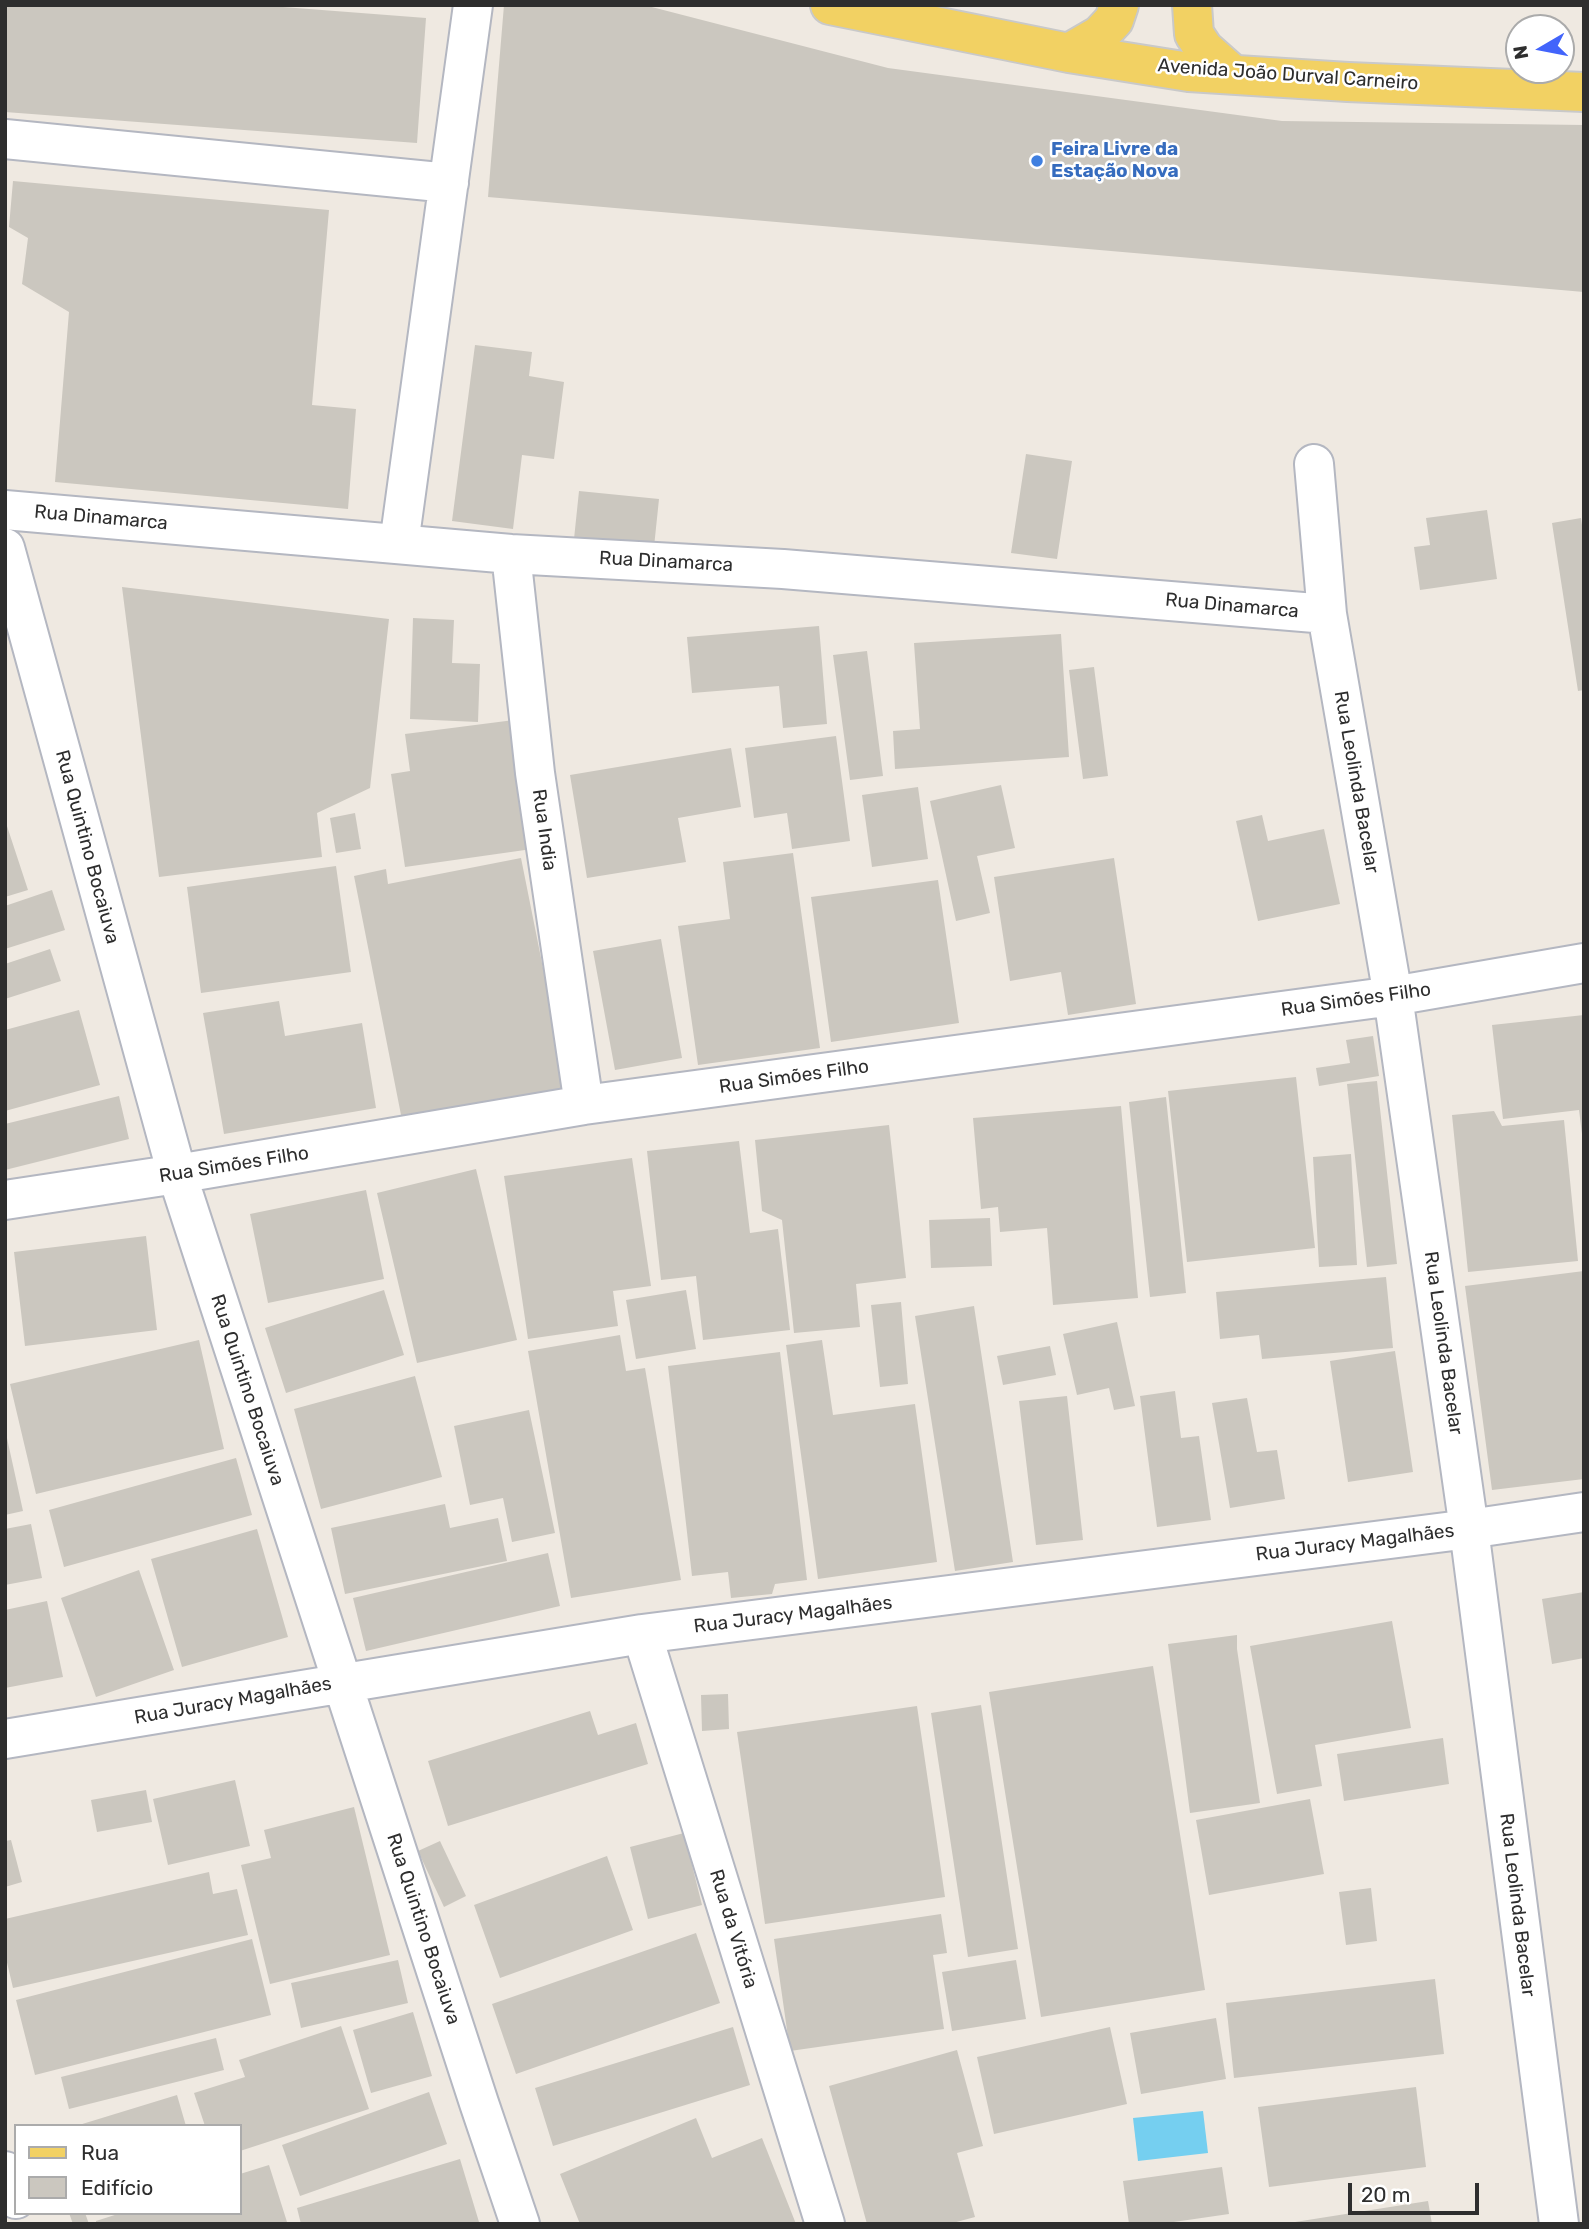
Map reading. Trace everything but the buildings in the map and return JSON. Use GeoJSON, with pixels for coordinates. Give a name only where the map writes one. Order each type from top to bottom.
{"type":"FeatureCollection","features":[{"type":"Feature","properties":{"kind":"main road","name":"Avenida João Durval Carneiro"},"geometry":{"type":"LineString","coordinates":[[830,5],[1069,53],[1188,72],[1584,92]]}},
{"type":"Feature","properties":{"kind":"main road"},"geometry":{"type":"LineString","coordinates":[[1069,53],[1100,34],[1114,20],[1119,5]]}},
{"type":"Feature","properties":{"kind":"main road"},"geometry":{"type":"LineString","coordinates":[[1192,5],[1194,34],[1204,49],[1231,73]]}},
{"type":"Feature","properties":{"kind":"street"},"geometry":{"type":"LineString","coordinates":[[398,544],[473,5]]}},
{"type":"Feature","properties":{"kind":"street"},"geometry":{"type":"LineString","coordinates":[[5,139],[449,183]]}},
{"type":"Feature","properties":{"kind":"street","name":"Rua Leolinda Bacelar"},"geometry":{"type":"LineString","coordinates":[[1314,464],[1328,614],[1393,996],[1469,1529],[1559,2224]]}},
{"type":"Feature","properties":{"kind":"street","name":"Rua Dinamarca"},"geometry":{"type":"LineString","coordinates":[[5,510],[511,554],[783,569],[1328,614]]}},
{"type":"Feature","properties":{"kind":"street","name":"Rua Quintino Bocaiuva"},"geometry":{"type":"LineString","coordinates":[[5,548],[177,1174],[520,2224]]}},
{"type":"Feature","properties":{"kind":"street","name":"Rua India"},"geometry":{"type":"LineString","coordinates":[[511,554],[535,774],[584,1105]]}},
{"type":"Feature","properties":{"kind":"street","name":"Rua Simões Filho"},"geometry":{"type":"LineString","coordinates":[[5,1200],[177,1174],[584,1105],[1393,996],[1584,963]]}},
{"type":"Feature","properties":{"kind":"street","name":"Rua Juracy Magalhães"},"geometry":{"type":"LineString","coordinates":[[5,1739],[642,1634],[1584,1512]]}},
{"type":"Feature","properties":{"kind":"street","name":"Rua da Vitória"},"geometry":{"type":"LineString","coordinates":[[642,1634],[825,2224]]}},
{"type":"Feature","properties":{"kind":"street"},"geometry":{"type":"LineString","coordinates":[[5,2171],[14,2194]]}},
{"type":"Feature","properties":{"kind":"water"},"geometry":{"type":"Polygon","coordinates":[[[1203,2111],[1208,2153],[1138,2161],[1133,2118],[1203,2111]]]}},
{"type":"Feature","properties":{"kind":"place","name":"Feira Livre da Estação Nova"},"geometry":{"type":"Point","coordinates":[1037,161]}}]}
